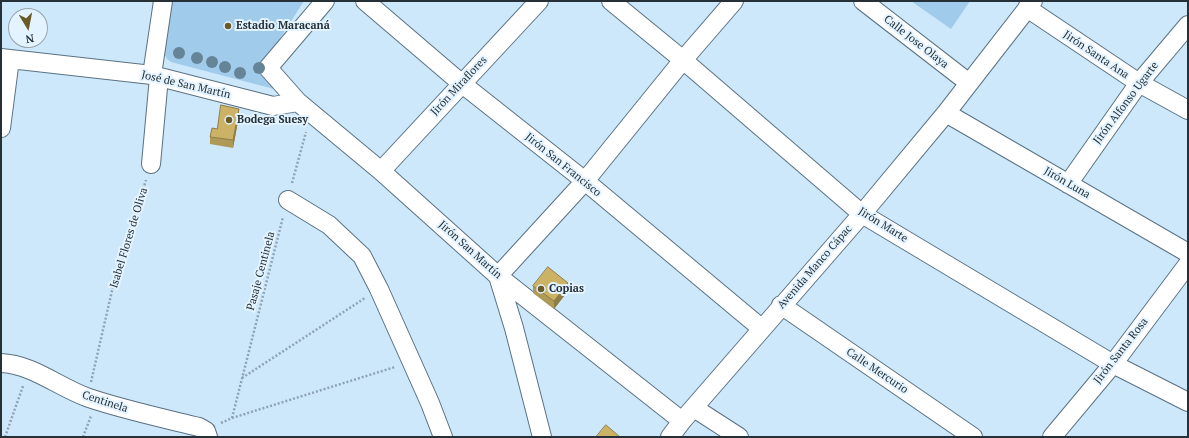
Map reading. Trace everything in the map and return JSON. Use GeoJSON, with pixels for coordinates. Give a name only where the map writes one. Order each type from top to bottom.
{"type":"FeatureCollection","features":[{"type":"Feature","properties":{"kind":"street"},"geometry":{"type":"LineString","coordinates":[[151,164],[156,76],[163,1]]}},
{"type":"Feature","properties":{"kind":"street","name":"Jirón San Martín"},"geometry":{"type":"LineString","coordinates":[[325,1],[268,68],[298,102],[381,171],[498,276],[682,421]]}},
{"type":"Feature","properties":{"kind":"street","name":"Jirón San Francisco"},"geometry":{"type":"LineString","coordinates":[[365,1],[461,83],[585,182],[761,328]]}},
{"type":"Feature","properties":{"kind":"street","name":"Jirón Miraflores"},"geometry":{"type":"LineString","coordinates":[[381,171],[461,83],[539,1]]}},
{"type":"Feature","properties":{"kind":"street","name":"Jirón Marte"},"geometry":{"type":"LineString","coordinates":[[611,1],[683,60],[862,214],[1113,364],[1188,402]]}},
{"type":"Feature","properties":{"kind":"street"},"geometry":{"type":"LineString","coordinates":[[542,437],[514,328],[498,276],[585,182],[683,60],[734,1]]}},
{"type":"Feature","properties":{"kind":"street","name":"Calle Jose Olaya"},"geometry":{"type":"LineString","coordinates":[[863,1],[969,83]]}},
{"type":"Feature","properties":{"kind":"street","name":"Avenida Manco Cápac"},"geometry":{"type":"LineString","coordinates":[[670,437],[761,328],[862,214],[946,113],[1030,5]]}},
{"type":"Feature","properties":{"kind":"street","name":"Jirón Santa Ana"},"geometry":{"type":"LineString","coordinates":[[1030,5],[1139,83],[1188,110]]}},
{"type":"Feature","properties":{"kind":"street","name":"Jirón Alfonso Ugarte"},"geometry":{"type":"LineString","coordinates":[[1068,184],[1139,83],[1188,25]]}},
{"type":"Feature","properties":{"kind":"street"},"geometry":{"type":"LineString","coordinates":[[1,128],[5,58]]}},
{"type":"Feature","properties":{"kind":"street","name":"José de San Martín"},"geometry":{"type":"LineString","coordinates":[[5,58],[156,76],[273,106],[298,102]]}},
{"type":"Feature","properties":{"kind":"street","name":"Jirón Luna"},"geometry":{"type":"LineString","coordinates":[[946,113],[1188,253]]}},
{"type":"Feature","properties":{"kind":"street"},"geometry":{"type":"LineString","coordinates":[[288,200],[329,225],[362,256],[379,289],[443,437]]}},
{"type":"Feature","properties":{"kind":"street","name":"Jirón Santa Rosa"},"geometry":{"type":"LineString","coordinates":[[1052,437],[1113,364],[1188,264]]}},
{"type":"Feature","properties":{"kind":"street","name":"Calle Mercurio"},"geometry":{"type":"LineString","coordinates":[[781,305],[973,437]]}},
{"type":"Feature","properties":{"kind":"street","name":"Centinela"},"geometry":{"type":"LineString","coordinates":[[1,363],[14,364],[92,399],[199,427],[207,434]]}},
{"type":"Feature","properties":{"kind":"street"},"geometry":{"type":"LineString","coordinates":[[694,408],[739,437]]}},
{"type":"Feature","properties":{"kind":"path","name":"Pasaje Centinela"},"geometry":{"type":"LineString","coordinates":[[232,418],[241,378],[307,129]]}},
{"type":"Feature","properties":{"kind":"path","name":"Isabel Flores de Oliva"},"geometry":{"type":"LineString","coordinates":[[83,437],[92,399],[114,282],[151,164]]}},
{"type":"Feature","properties":{"kind":"path"},"geometry":{"type":"LineString","coordinates":[[241,378],[379,289]]}},
{"type":"Feature","properties":{"kind":"path"},"geometry":{"type":"LineString","coordinates":[[207,434],[232,418],[411,362]]}},
{"type":"Feature","properties":{"kind":"path"},"geometry":{"type":"LineString","coordinates":[[5,437],[28,370]]}},
{"type":"Feature","properties":{"kind":"shaded area","name":"Estadio Maracaná"},"geometry":{"type":"Polygon","coordinates":[[[172,1],[304,1],[265,62],[276,85],[274,89],[171,62],[167,59],[163,51],[172,1]]]}},
{"type":"Feature","properties":{"kind":"shaded area"},"geometry":{"type":"Polygon","coordinates":[[[911,1],[970,1],[951,29],[911,1]]]}},
{"type":"Feature","properties":{"kind":"building"},"geometry":{"type":"Polygon","coordinates":[[[221,105],[239,109],[233,140],[210,137],[212,128],[217,129],[221,105]]]}},
{"type":"Feature","properties":{"kind":"building"},"geometry":{"type":"Polygon","coordinates":[[[548,267],[568,283],[554,301],[533,286],[548,267]]]}},
{"type":"Feature","properties":{"kind":"building"},"geometry":{"type":"Polygon","coordinates":[[[606,425],[620,437],[596,437],[606,425]]]}},
{"type":"Feature","properties":{"kind":"place","name":"Estadio Maracaná"},"geometry":{"type":"Point","coordinates":[228,26]}},
{"type":"Feature","properties":{"kind":"place","name":"Bodega Suesy"},"geometry":{"type":"Point","coordinates":[229,120]}},
{"type":"Feature","properties":{"kind":"place","name":"Copias"},"geometry":{"type":"Point","coordinates":[541,289]}}]}
